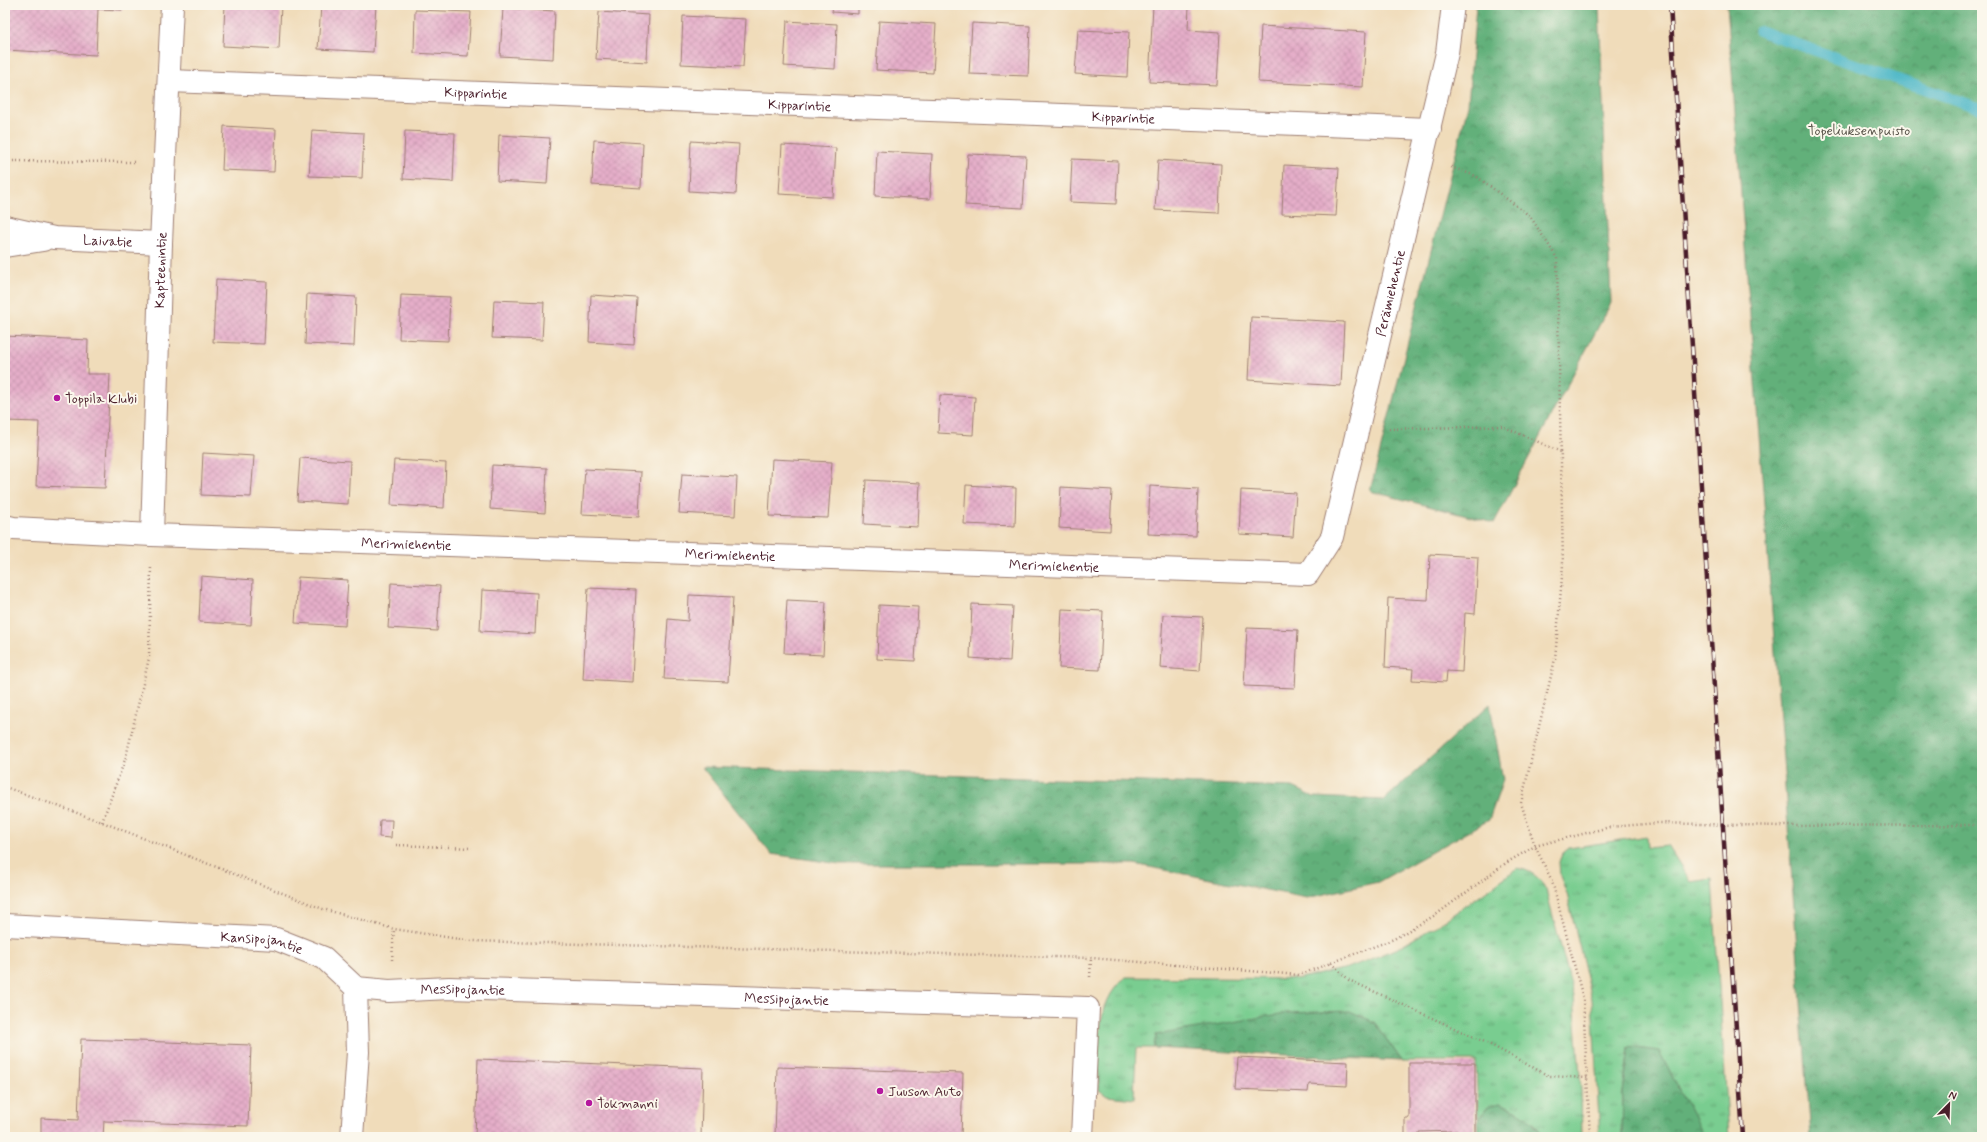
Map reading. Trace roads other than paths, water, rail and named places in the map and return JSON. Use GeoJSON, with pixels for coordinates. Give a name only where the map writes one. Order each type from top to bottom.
{"type":"FeatureCollection","features":[{"type":"Feature","properties":{"kind":"street","name":"Kapteenintie"},"geometry":{"type":"LineString","coordinates":[[152,535],[161,243],[166,162],[172,5]]}},
{"type":"Feature","properties":{"kind":"street","name":"Perämiehentie"},"geometry":{"type":"LineString","coordinates":[[1308,574],[1332,537],[1430,129],[1447,53],[1454,5]]}},
{"type":"Feature","properties":{"kind":"street","name":"Kipparintie"},"geometry":{"type":"LineString","coordinates":[[169,81],[1430,129]]}},
{"type":"Feature","properties":{"kind":"street","name":"Laivatie"},"geometry":{"type":"LineString","coordinates":[[5,227],[54,238],[161,243]]}},
{"type":"Feature","properties":{"kind":"street","name":"Laivatie"},"geometry":{"type":"LineString","coordinates":[[5,246],[54,238]]}},
{"type":"Feature","properties":{"kind":"street","name":"Merimiehentie"},"geometry":{"type":"LineString","coordinates":[[5,526],[13,528],[152,535],[1308,574]]}},
{"type":"Feature","properties":{"kind":"street","name":"Kansipojantie"},"geometry":{"type":"LineString","coordinates":[[5,925],[276,939],[324,958],[356,988]]}},
{"type":"Feature","properties":{"kind":"street"},"geometry":{"type":"LineString","coordinates":[[352,1137],[358,1052],[356,988]]}},
{"type":"Feature","properties":{"kind":"street","name":"Messipojantie"},"geometry":{"type":"LineString","coordinates":[[356,988],[389,991],[449,988],[1088,1008],[1082,1137]]}},
{"type":"Feature","properties":{"kind":"waterway"},"geometry":{"type":"LineString","coordinates":[[1760,31],[1982,109]]}},
{"type":"Feature","properties":{"kind":"railway"},"geometry":{"type":"LineString","coordinates":[[1670,5],[1743,1137]]}},
{"type":"Feature","properties":{"kind":"place","name":"Toppila Klubi"},"geometry":{"type":"Point","coordinates":[57,398]}},
{"type":"Feature","properties":{"kind":"place","name":"Juuson Auto"},"geometry":{"type":"Point","coordinates":[880,1091]}},
{"type":"Feature","properties":{"kind":"place","name":"Tokmanni"},"geometry":{"type":"Point","coordinates":[589,1103]}},
{"type":"Feature","properties":{"kind":"park label","name":"Topeliuksenpuisto"},"geometry":{"type":"Point","coordinates":[1859,130]}}]}
